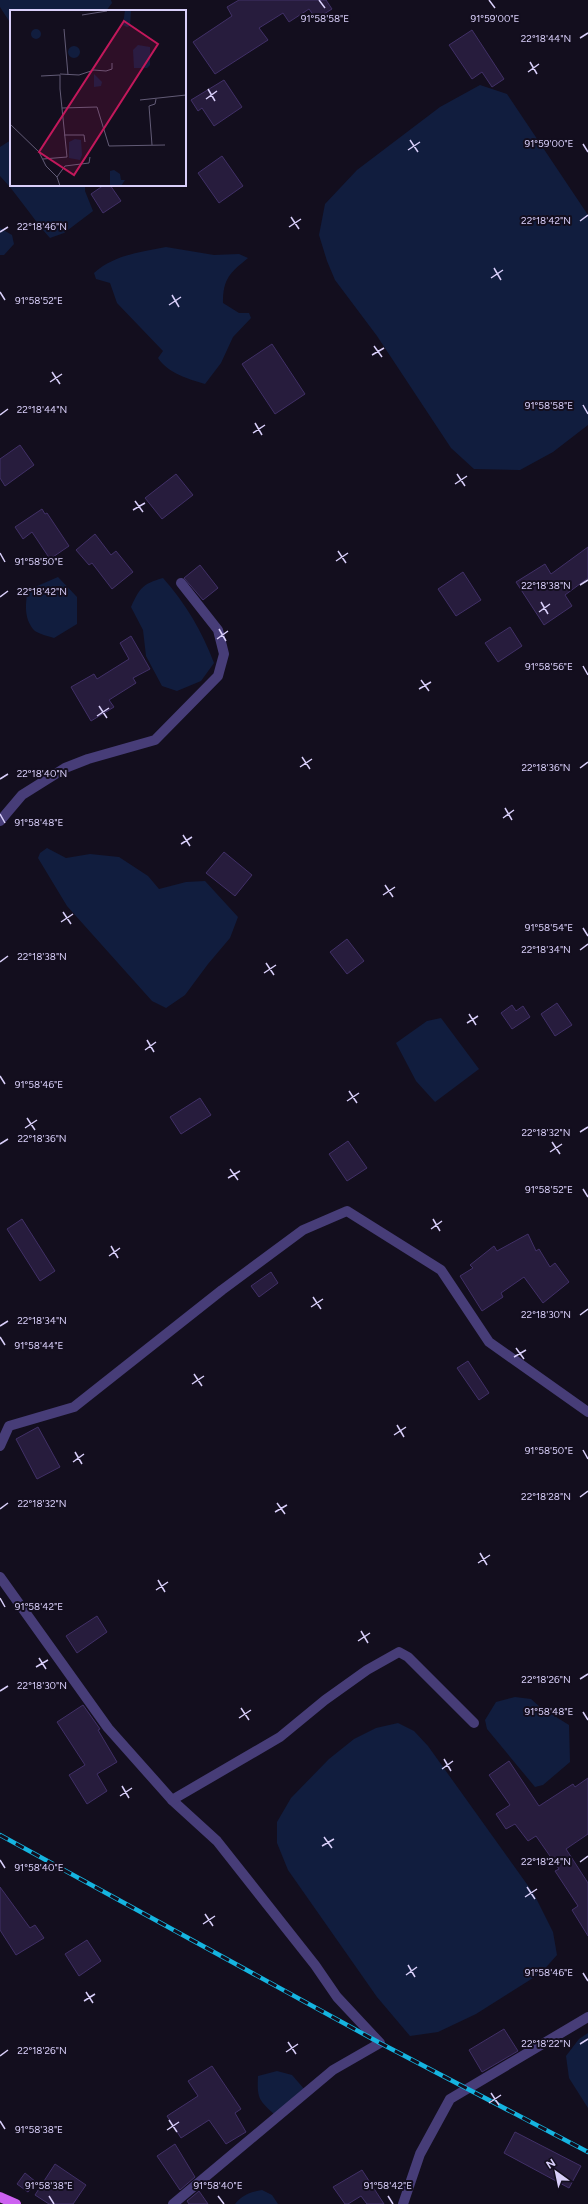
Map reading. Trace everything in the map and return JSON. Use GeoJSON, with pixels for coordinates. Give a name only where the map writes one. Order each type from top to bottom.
{"type":"FeatureCollection","features":[{"type":"Feature","properties":{"kind":"main road"},"geometry":{"type":"LineString","coordinates":[[0,2197],[16,2204]]}},
{"type":"Feature","properties":{"kind":"street"},"geometry":{"type":"LineString","coordinates":[[0,821],[22,795],[37,784],[65,768],[88,759],[155,740],[218,676],[224,654],[218,630],[181,583]]}},
{"type":"Feature","properties":{"kind":"street"},"geometry":{"type":"LineString","coordinates":[[0,1446],[8,1426],[74,1407],[222,1290],[303,1230],[347,1211],[441,1270],[490,1342],[588,1412]]}},
{"type":"Feature","properties":{"kind":"street"},"geometry":{"type":"LineString","coordinates":[[0,1577],[108,1728],[172,1800],[217,1841],[315,1965],[337,1997],[380,2043],[333,2070],[173,2204]]}},
{"type":"Feature","properties":{"kind":"street"},"geometry":{"type":"LineString","coordinates":[[172,1800],[280,1737],[325,1700],[367,1670],[399,1652],[408,1657],[474,1723]]}},
{"type":"Feature","properties":{"kind":"street"},"geometry":{"type":"LineString","coordinates":[[403,2204],[420,2154],[450,2099],[588,2017]]}},
{"type":"Feature","properties":{"kind":"water"},"geometry":{"type":"Polygon","coordinates":[[[0,0],[111,0],[112,3],[107,10],[10,10],[10,22],[0,7],[0,0]]]}},
{"type":"Feature","properties":{"kind":"water"},"geometry":{"type":"Polygon","coordinates":[[[480,85],[507,94],[588,215],[588,425],[553,452],[520,470],[474,469],[451,448],[377,336],[335,280],[319,235],[325,204],[357,170],[440,107],[480,85]]]}},
{"type":"Feature","properties":{"kind":"water"},"geometry":{"type":"Polygon","coordinates":[[[10,141],[10,186],[85,186],[85,191],[93,211],[64,233],[50,238],[0,176],[0,147],[10,141]]]}},
{"type":"Feature","properties":{"kind":"water"},"geometry":{"type":"Polygon","coordinates":[[[0,228],[12,235],[14,244],[4,255],[0,255],[0,228]]]}},
{"type":"Feature","properties":{"kind":"water"},"geometry":{"type":"Polygon","coordinates":[[[166,247],[214,255],[239,254],[248,258],[232,272],[226,282],[223,303],[239,313],[249,313],[251,318],[233,337],[221,363],[205,384],[179,375],[167,368],[162,363],[158,358],[163,351],[117,303],[110,283],[96,279],[94,273],[110,262],[119,258],[166,247]]]}},
{"type":"Feature","properties":{"kind":"water"},"geometry":{"type":"Polygon","coordinates":[[[58,577],[77,597],[77,624],[54,638],[41,634],[31,627],[26,612],[26,601],[28,590],[58,577]]]}},
{"type":"Feature","properties":{"kind":"water"},"geometry":{"type":"Polygon","coordinates":[[[163,578],[193,618],[214,663],[201,681],[177,691],[162,686],[146,656],[143,630],[131,607],[142,588],[150,582],[163,578]]]}},
{"type":"Feature","properties":{"kind":"water"},"geometry":{"type":"Polygon","coordinates":[[[47,848],[66,858],[90,854],[119,857],[148,876],[159,889],[186,882],[205,881],[238,917],[230,938],[185,995],[166,1008],[152,1001],[67,906],[38,858],[40,853],[47,848]]]}},
{"type":"Feature","properties":{"kind":"water"},"geometry":{"type":"Polygon","coordinates":[[[441,1018],[479,1069],[435,1102],[416,1081],[396,1043],[427,1021],[441,1018]]]}},
{"type":"Feature","properties":{"kind":"water"},"geometry":{"type":"Polygon","coordinates":[[[515,1697],[531,1699],[540,1707],[569,1725],[570,1762],[543,1785],[535,1787],[487,1729],[485,1720],[496,1702],[515,1697]]]}},
{"type":"Feature","properties":{"kind":"water"},"geometry":{"type":"Polygon","coordinates":[[[398,1723],[414,1731],[428,1746],[534,1894],[553,1932],[557,1955],[541,1973],[476,2014],[438,2032],[410,2036],[377,1997],[288,1870],[277,1843],[277,1822],[291,1798],[329,1759],[354,1739],[376,1728],[398,1723]]]}},
{"type":"Feature","properties":{"kind":"water"},"geometry":{"type":"Polygon","coordinates":[[[588,2033],[588,2108],[569,2078],[566,2056],[579,2039],[588,2033]]]}},
{"type":"Feature","properties":{"kind":"water"},"geometry":{"type":"Polygon","coordinates":[[[277,2071],[292,2075],[305,2090],[274,2114],[265,2105],[258,2094],[258,2076],[277,2071]]]}},
{"type":"Feature","properties":{"kind":"water"},"geometry":{"type":"Polygon","coordinates":[[[262,2190],[272,2195],[278,2204],[235,2204],[240,2198],[247,2194],[262,2190]]]}},
{"type":"Feature","properties":{"kind":"building"},"geometry":{"type":"Polygon","coordinates":[[[239,0],[326,0],[332,9],[316,19],[309,9],[289,22],[283,13],[259,28],[268,40],[215,74],[193,42],[232,16],[227,7],[239,0]]]}},
{"type":"Feature","properties":{"kind":"building"},"geometry":{"type":"Polygon","coordinates":[[[472,30],[504,79],[492,87],[482,72],[472,79],[449,45],[472,30]]]}},
{"type":"Feature","properties":{"kind":"building"},"geometry":{"type":"Polygon","coordinates":[[[224,80],[242,107],[214,126],[202,108],[198,111],[191,100],[224,80]]]}},
{"type":"Feature","properties":{"kind":"building"},"geometry":{"type":"Polygon","coordinates":[[[222,156],[243,186],[219,203],[198,173],[222,156]]]}},
{"type":"Feature","properties":{"kind":"building"},"geometry":{"type":"Polygon","coordinates":[[[103,186],[111,186],[121,201],[103,213],[91,194],[103,186]]]}},
{"type":"Feature","properties":{"kind":"building"},"geometry":{"type":"Polygon","coordinates":[[[272,344],[305,394],[275,414],[242,364],[272,344]]]}},
{"type":"Feature","properties":{"kind":"building"},"geometry":{"type":"Polygon","coordinates":[[[20,445],[34,465],[5,486],[0,478],[0,459],[20,445]]]}},
{"type":"Feature","properties":{"kind":"building"},"geometry":{"type":"Polygon","coordinates":[[[176,474],[193,495],[162,519],[145,498],[176,474]]]}},
{"type":"Feature","properties":{"kind":"building"},"geometry":{"type":"Polygon","coordinates":[[[42,509],[45,514],[47,513],[69,546],[50,559],[32,532],[23,539],[15,527],[42,509]]]}},
{"type":"Feature","properties":{"kind":"building"},"geometry":{"type":"Polygon","coordinates":[[[95,534],[111,555],[116,551],[133,572],[112,589],[92,563],[89,565],[76,550],[95,534]]]}},
{"type":"Feature","properties":{"kind":"building"},"geometry":{"type":"Polygon","coordinates":[[[588,547],[588,578],[565,595],[572,606],[544,625],[516,582],[545,564],[551,574],[588,547]]]}},
{"type":"Feature","properties":{"kind":"building"},"geometry":{"type":"Polygon","coordinates":[[[200,565],[218,588],[203,600],[184,578],[200,565]]]}},
{"type":"Feature","properties":{"kind":"building"},"geometry":{"type":"Polygon","coordinates":[[[463,572],[481,600],[456,616],[438,589],[463,572]]]}},
{"type":"Feature","properties":{"kind":"building"},"geometry":{"type":"Polygon","coordinates":[[[510,627],[522,646],[498,662],[485,643],[510,627]]]}},
{"type":"Feature","properties":{"kind":"building"},"geometry":{"type":"Polygon","coordinates":[[[131,636],[150,669],[133,678],[136,683],[109,700],[114,707],[91,721],[71,687],[94,674],[97,679],[129,659],[120,643],[131,636]]]}},
{"type":"Feature","properties":{"kind":"building"},"geometry":{"type":"Polygon","coordinates":[[[224,852],[252,875],[235,896],[206,873],[224,852]]]}},
{"type":"Feature","properties":{"kind":"building"},"geometry":{"type":"Polygon","coordinates":[[[347,939],[364,961],[347,974],[330,952],[347,939]]]}},
{"type":"Feature","properties":{"kind":"building"},"geometry":{"type":"Polygon","coordinates":[[[557,1003],[572,1025],[555,1036],[541,1014],[557,1003]]]}},
{"type":"Feature","properties":{"kind":"building"},"geometry":{"type":"Polygon","coordinates":[[[512,1005],[516,1011],[523,1006],[530,1017],[512,1029],[501,1013],[512,1005]]]}},
{"type":"Feature","properties":{"kind":"building"},"geometry":{"type":"Polygon","coordinates":[[[200,1098],[211,1115],[181,1134],[170,1117],[200,1098]]]}},
{"type":"Feature","properties":{"kind":"building"},"geometry":{"type":"Polygon","coordinates":[[[348,1141],[367,1168],[347,1181],[329,1154],[348,1141]]]}},
{"type":"Feature","properties":{"kind":"building"},"geometry":{"type":"Polygon","coordinates":[[[22,1219],[55,1271],[40,1281],[7,1229],[22,1219]]]}},
{"type":"Feature","properties":{"kind":"building"},"geometry":{"type":"Polygon","coordinates":[[[528,1234],[536,1251],[539,1249],[550,1267],[555,1263],[569,1282],[543,1303],[524,1277],[501,1293],[503,1297],[482,1311],[460,1276],[473,1268],[470,1265],[494,1246],[497,1251],[528,1234]]]}},
{"type":"Feature","properties":{"kind":"building"},"geometry":{"type":"Polygon","coordinates":[[[271,1272],[278,1283],[259,1297],[251,1286],[271,1272]]]}},
{"type":"Feature","properties":{"kind":"building"},"geometry":{"type":"Polygon","coordinates":[[[468,1361],[489,1393],[479,1400],[457,1368],[468,1361]]]}},
{"type":"Feature","properties":{"kind":"building"},"geometry":{"type":"Polygon","coordinates":[[[38,1427],[60,1467],[37,1479],[16,1439],[38,1427]]]}},
{"type":"Feature","properties":{"kind":"building"},"geometry":{"type":"Polygon","coordinates":[[[97,1616],[107,1632],[77,1653],[66,1636],[97,1616]]]}},
{"type":"Feature","properties":{"kind":"building"},"geometry":{"type":"Polygon","coordinates":[[[83,1705],[100,1729],[98,1730],[117,1762],[97,1774],[107,1791],[87,1804],[69,1775],[85,1765],[57,1722],[83,1705]]]}},
{"type":"Feature","properties":{"kind":"building"},"geometry":{"type":"Polygon","coordinates":[[[509,1761],[539,1806],[573,1784],[575,1787],[588,1778],[588,1834],[566,1849],[588,1883],[588,1936],[572,1910],[578,1906],[555,1871],[559,1869],[536,1836],[528,1841],[515,1824],[506,1829],[496,1814],[510,1805],[489,1775],[509,1761]]]}},
{"type":"Feature","properties":{"kind":"building"},"geometry":{"type":"Polygon","coordinates":[[[0,1887],[30,1928],[35,1925],[44,1938],[16,1955],[0,1930],[0,1887]]]}},
{"type":"Feature","properties":{"kind":"building"},"geometry":{"type":"Polygon","coordinates":[[[87,1940],[101,1961],[79,1976],[65,1954],[87,1940]]]}},
{"type":"Feature","properties":{"kind":"building"},"geometry":{"type":"Polygon","coordinates":[[[504,2029],[518,2051],[482,2072],[469,2050],[504,2029]]]}},
{"type":"Feature","properties":{"kind":"building"},"geometry":{"type":"Polygon","coordinates":[[[212,2066],[241,2109],[235,2113],[246,2132],[226,2144],[209,2120],[181,2138],[167,2116],[198,2096],[188,2081],[212,2066]]]}},
{"type":"Feature","properties":{"kind":"building"},"geometry":{"type":"Polygon","coordinates":[[[515,2132],[581,2166],[569,2188],[504,2153],[515,2132]]]}},
{"type":"Feature","properties":{"kind":"building"},"geometry":{"type":"Polygon","coordinates":[[[175,2144],[195,2177],[180,2190],[157,2156],[175,2144]]]}},
{"type":"Feature","properties":{"kind":"building"},"geometry":{"type":"Polygon","coordinates":[[[55,2164],[86,2185],[73,2204],[49,2204],[35,2195],[55,2164]]]}},
{"type":"Feature","properties":{"kind":"building"},"geometry":{"type":"Polygon","coordinates":[[[362,2170],[384,2204],[367,2204],[361,2196],[348,2204],[345,2204],[333,2187],[362,2170]]]}},
{"type":"Feature","properties":{"kind":"building"},"geometry":{"type":"Polygon","coordinates":[[[25,2173],[36,2182],[28,2192],[17,2184],[25,2173]]]}},
{"type":"Feature","properties":{"kind":"building"},"geometry":{"type":"Polygon","coordinates":[[[199,2191],[208,2204],[189,2204],[187,2201],[199,2191]]]}},
{"type":"Feature","properties":{"kind":"railway"},"geometry":{"type":"LineString","coordinates":[[0,1835],[380,2043],[588,2152]]}}]}
